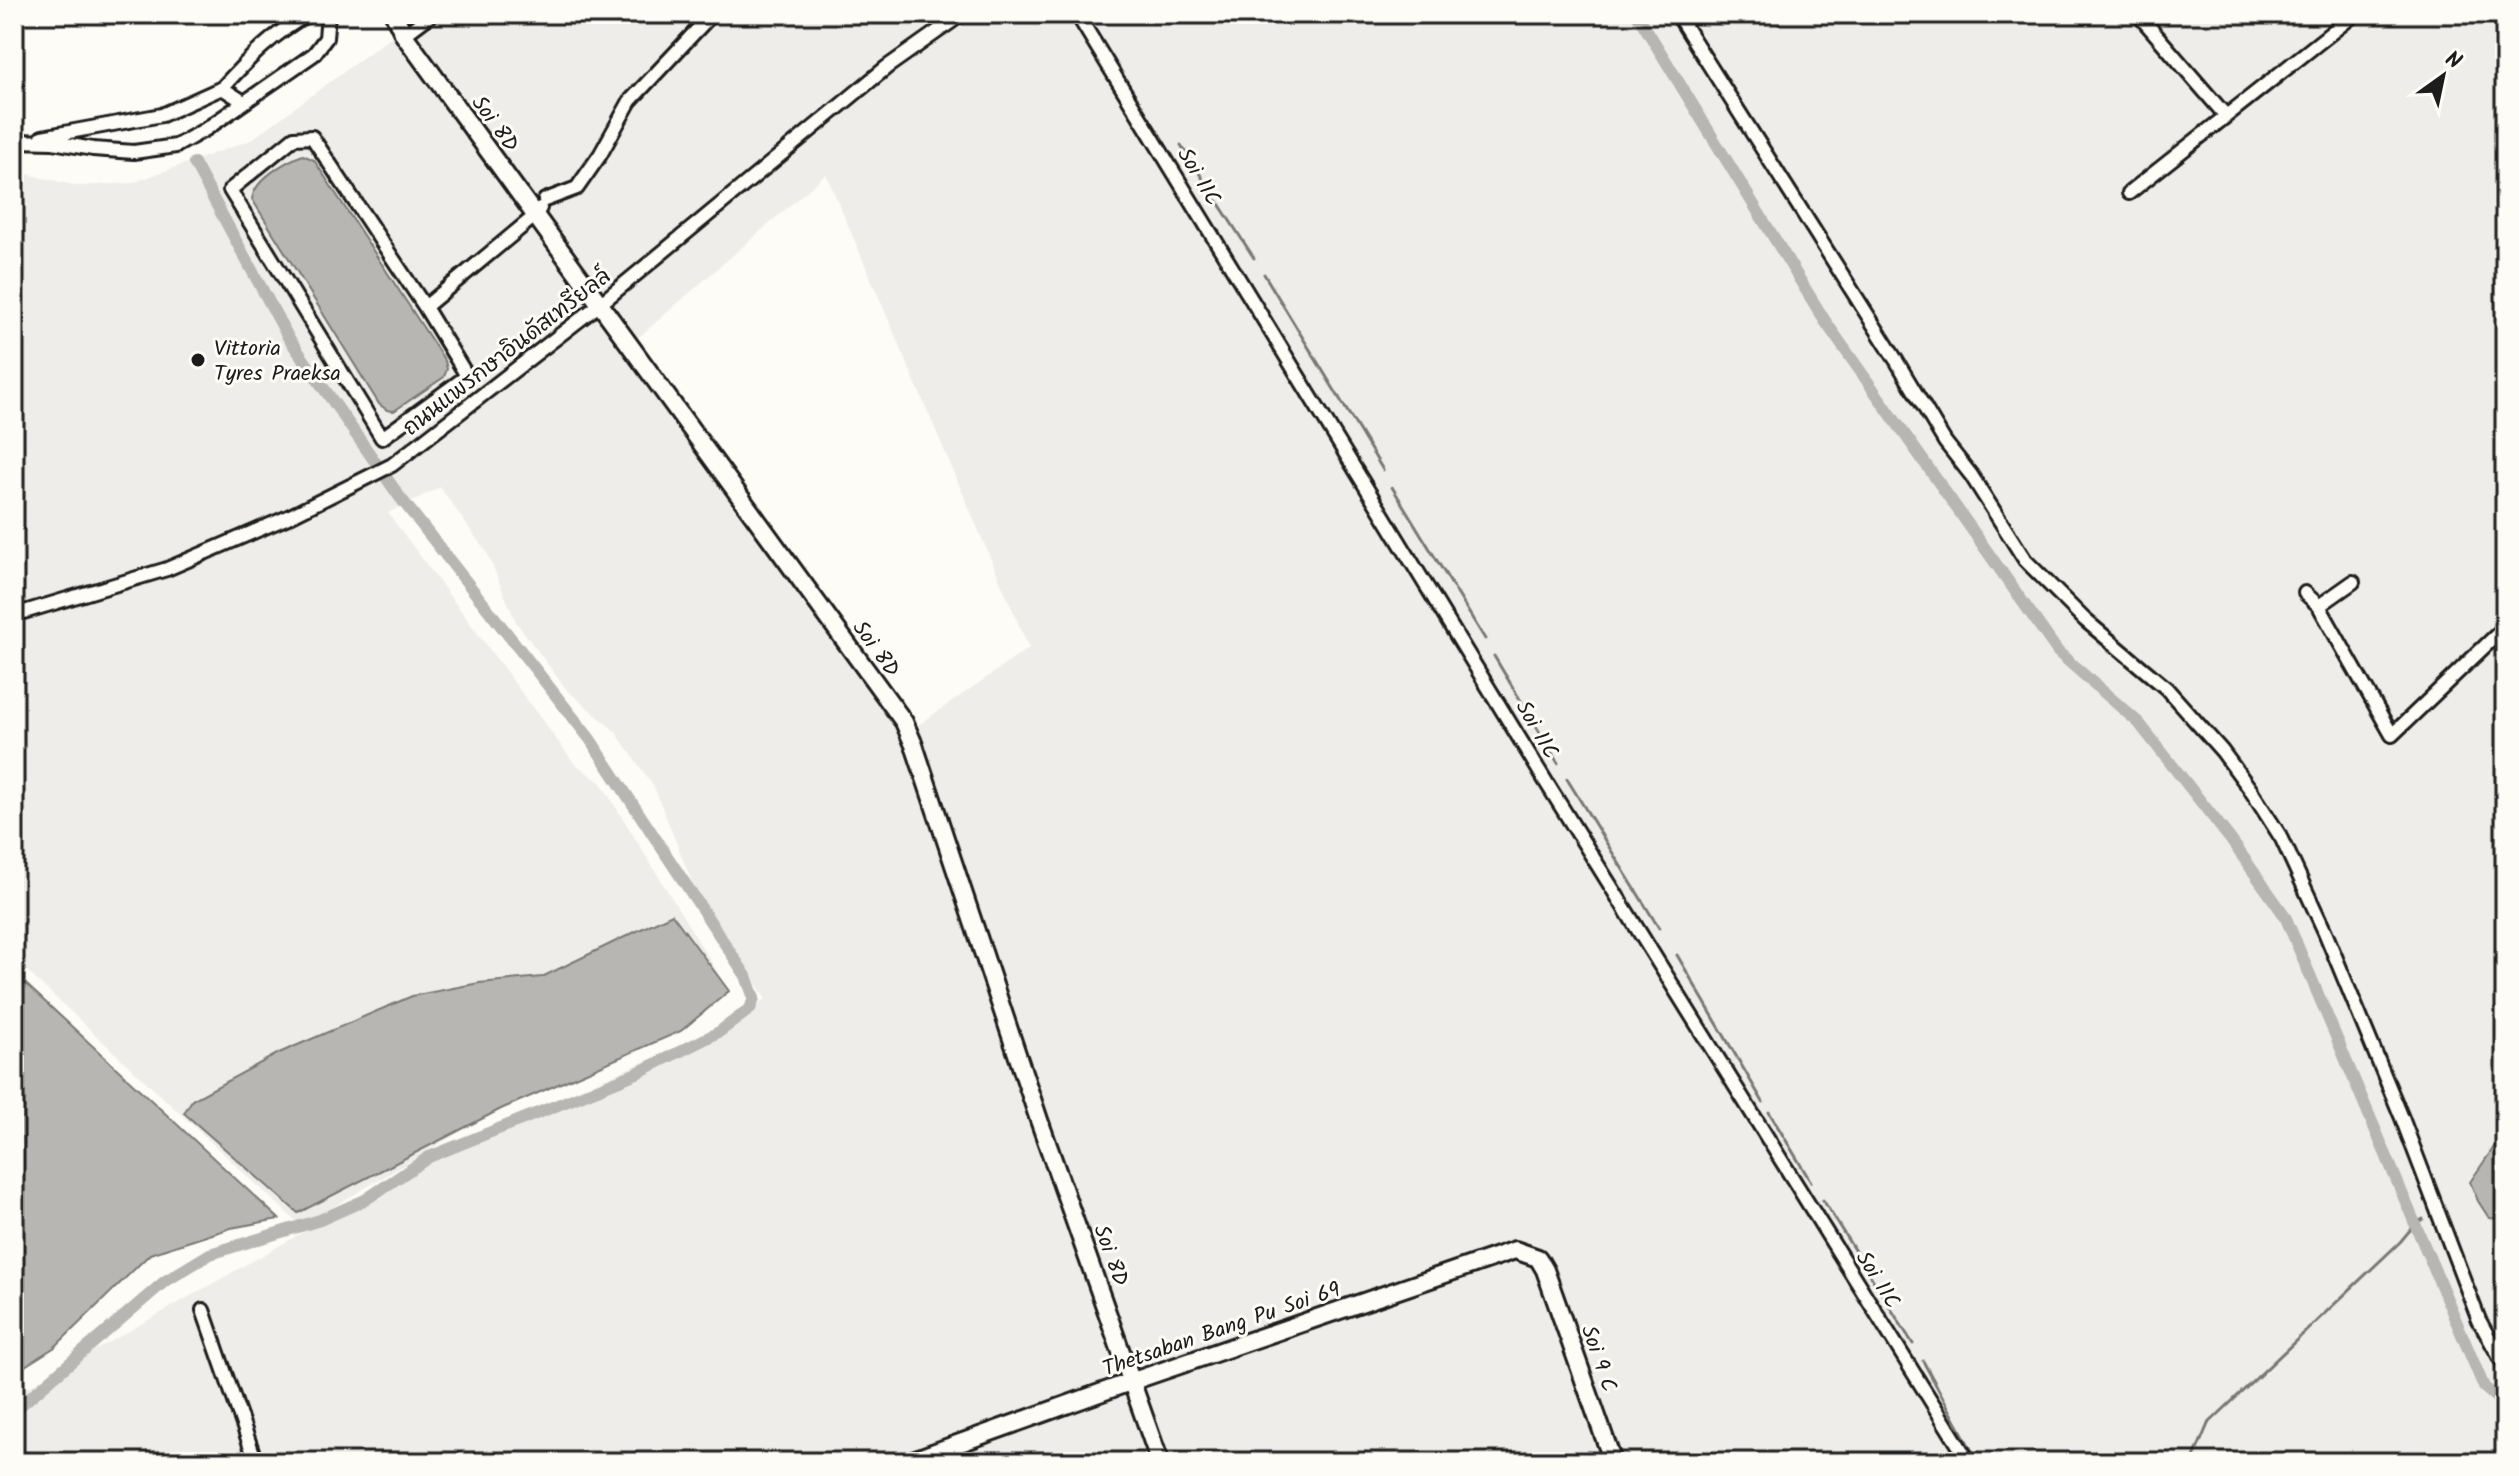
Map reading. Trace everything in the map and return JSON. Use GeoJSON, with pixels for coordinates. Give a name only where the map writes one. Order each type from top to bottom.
{"type":"FeatureCollection","features":[{"type":"Feature","properties":{"kind":"street"},"geometry":{"type":"LineString","coordinates":[[14,141],[162,115],[222,88],[248,58],[280,30],[308,14]]}},
{"type":"Feature","properties":{"kind":"street"},"geometry":{"type":"LineString","coordinates":[[14,141],[53,142],[134,152],[176,146],[314,54],[326,38],[328,14]]}},
{"type":"Feature","properties":{"kind":"street","name":"Soi 8D"},"geometry":{"type":"LineString","coordinates":[[394,14],[404,35],[540,208],[600,304],[910,733],[1039,1120],[1160,1462]]}},
{"type":"Feature","properties":{"kind":"street"},"geometry":{"type":"LineString","coordinates":[[404,35],[432,14]]}},
{"type":"Feature","properties":{"kind":"street"},"geometry":{"type":"LineString","coordinates":[[425,307],[540,208],[577,188],[600,155],[630,101],[712,14]]}},
{"type":"Feature","properties":{"kind":"street","name":"ถนนแพรกษาอินดัสเทรียลล์"},"geometry":{"type":"LineString","coordinates":[[14,615],[167,569],[286,518],[392,465],[600,304],[887,67],[962,14]]}},
{"type":"Feature","properties":{"kind":"street","name":"Soi 11C"},"geometry":{"type":"LineString","coordinates":[[1077,14],[1546,782],[1969,1462]]}},
{"type":"Feature","properties":{"kind":"street"},"geometry":{"type":"LineString","coordinates":[[1677,14],[1945,442],[1971,475],[2025,560],[2085,620],[2166,688],[2222,751],[2282,839],[2325,932],[2402,1118],[2479,1320],[2505,1367]]}},
{"type":"Feature","properties":{"kind":"street"},"geometry":{"type":"LineString","coordinates":[[2138,14],[2226,116]]}},
{"type":"Feature","properties":{"kind":"street"},"geometry":{"type":"LineString","coordinates":[[2129,193],[2355,14]]}},
{"type":"Feature","properties":{"kind":"street"},"geometry":{"type":"LineString","coordinates":[[222,88],[244,102]]}},
{"type":"Feature","properties":{"kind":"street"},"geometry":{"type":"LineString","coordinates":[[312,137],[425,307],[467,376],[382,438],[230,190],[294,138],[312,137]]}},
{"type":"Feature","properties":{"kind":"street"},"geometry":{"type":"LineString","coordinates":[[2319,606],[2353,582]]}},
{"type":"Feature","properties":{"kind":"street"},"geometry":{"type":"LineString","coordinates":[[2305,593],[2319,606],[2392,735],[2505,627]]}},
{"type":"Feature","properties":{"kind":"street","name":"Thetsaban Bang Pu Soi 69"},"geometry":{"type":"LineString","coordinates":[[907,1462],[1515,1250],[1538,1258],[1545,1270]]}},
{"type":"Feature","properties":{"kind":"street","name":"Soi 9 C"},"geometry":{"type":"LineString","coordinates":[[1545,1270],[1613,1462]]}},
{"type":"Feature","properties":{"kind":"street"},"geometry":{"type":"LineString","coordinates":[[203,1310],[256,1462]]}},
{"type":"Feature","properties":{"kind":"shaded area"},"geometry":{"type":"Polygon","coordinates":[[[422,14],[1056,14],[1046,22],[1058,14],[2489,14],[2505,46],[2505,1462],[14,1462],[14,1394],[485,1129],[684,1045],[766,999],[696,892],[654,787],[615,731],[567,690],[516,622],[487,553],[440,487],[388,513],[574,763],[601,783],[729,991],[483,1118],[301,1226],[14,959],[14,171],[78,186],[132,183],[251,140],[422,14]],[[826,174],[624,350],[907,733],[1029,648],[826,174]]]}},
{"type":"Feature","properties":{"kind":"shaded area"},"geometry":{"type":"Polygon","coordinates":[[[303,155],[314,160],[445,361],[447,369],[444,377],[394,411],[379,404],[252,199],[265,178],[303,155]]]}},
{"type":"Feature","properties":{"kind":"shaded area"},"geometry":{"type":"Polygon","coordinates":[[[672,914],[729,991],[681,1031],[501,1109],[298,1213],[184,1113],[192,1100],[279,1053],[412,996],[479,983],[542,977],[672,914]]]}},
{"type":"Feature","properties":{"kind":"shaded area"},"geometry":{"type":"Polygon","coordinates":[[[14,973],[279,1219],[231,1228],[150,1254],[55,1347],[14,1373],[14,973]]]}},
{"type":"Feature","properties":{"kind":"shaded area"},"geometry":{"type":"Polygon","coordinates":[[[2505,1131],[2505,1215],[2501,1219],[2489,1218],[2470,1182],[2505,1131]]]}},
{"type":"Feature","properties":{"kind":"waterway"},"geometry":{"type":"LineString","coordinates":[[1637,14],[1825,321],[2058,652],[2139,723],[2231,840],[2285,916],[2484,1387],[2505,1405]]}},
{"type":"Feature","properties":{"kind":"waterway"},"geometry":{"type":"LineString","coordinates":[[2501,14],[2505,22]]}},
{"type":"Feature","properties":{"kind":"waterway"},"geometry":{"type":"LineString","coordinates":[[1181,145],[1254,258]]}},
{"type":"Feature","properties":{"kind":"waterway"},"geometry":{"type":"LineString","coordinates":[[14,1411],[164,1282],[210,1254],[320,1220],[365,1200],[429,1157],[637,1073],[719,1032],[750,1009],[754,998],[746,976],[590,739],[399,496],[288,337],[194,163]]}},
{"type":"Feature","properties":{"kind":"waterway"},"geometry":{"type":"LineString","coordinates":[[1264,274],[1383,470]]}},
{"type":"Feature","properties":{"kind":"waterway"},"geometry":{"type":"LineString","coordinates":[[1392,487],[1485,639]]}},
{"type":"Feature","properties":{"kind":"waterway"},"geometry":{"type":"LineString","coordinates":[[1494,656],[1558,763]]}},
{"type":"Feature","properties":{"kind":"waterway"},"geometry":{"type":"LineString","coordinates":[[1567,779],[1659,928]]}},
{"type":"Feature","properties":{"kind":"waterway"},"geometry":{"type":"LineString","coordinates":[[1677,955],[1763,1102]]}},
{"type":"Feature","properties":{"kind":"waterway"},"geometry":{"type":"LineString","coordinates":[[1769,1112],[1811,1182]]}},
{"type":"Feature","properties":{"kind":"waterway"},"geometry":{"type":"LineString","coordinates":[[1823,1200],[1913,1344]]}},
{"type":"Feature","properties":{"kind":"waterway"},"geometry":{"type":"LineString","coordinates":[[2192,1462],[2208,1424],[2423,1219]]}},
{"type":"Feature","properties":{"kind":"waterway"},"geometry":{"type":"LineString","coordinates":[[1923,1361],[1978,1462]]}},
{"type":"Feature","properties":{"kind":"place","name":"Vittoria Tyres Praeksa"},"geometry":{"type":"Point","coordinates":[198,360]}}]}
